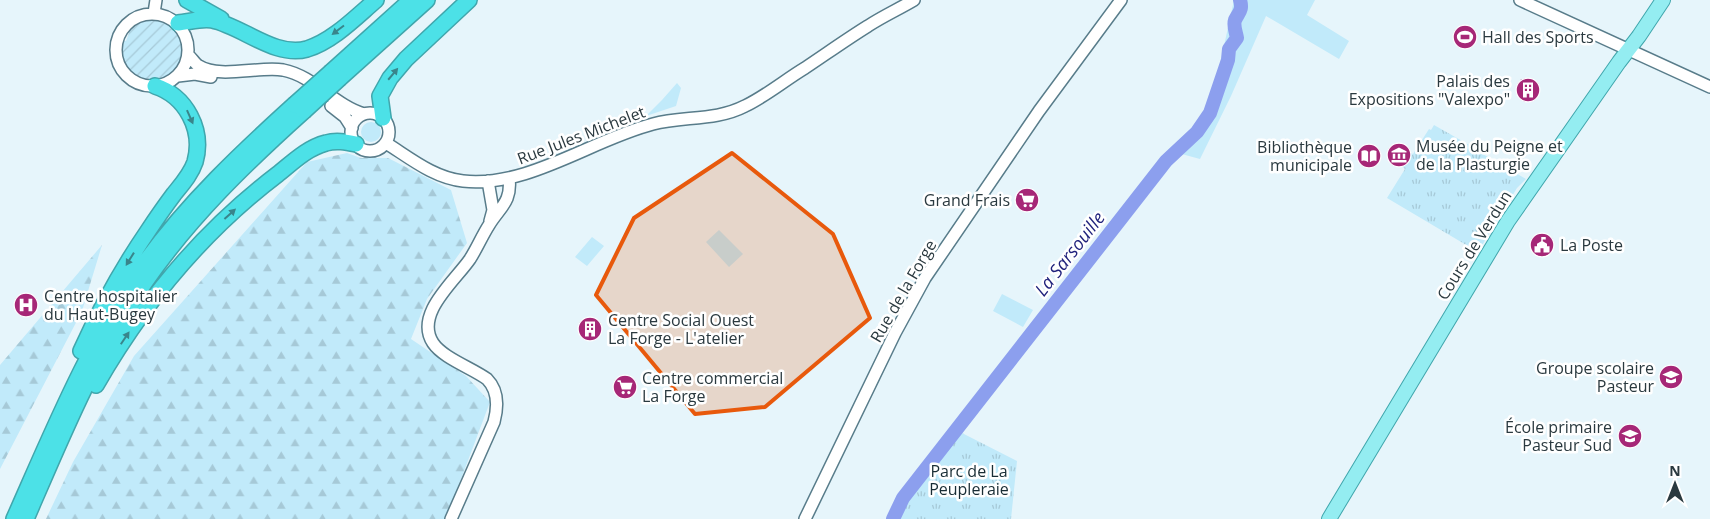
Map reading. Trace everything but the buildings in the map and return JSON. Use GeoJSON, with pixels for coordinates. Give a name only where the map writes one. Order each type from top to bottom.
{"type":"FeatureCollection","features":[{"type":"Feature","properties":{"kind":"highway"},"geometry":{"type":"LineString","coordinates":[[187,0],[244,33]]}},
{"type":"Feature","properties":{"kind":"highway"},"geometry":{"type":"LineString","coordinates":[[178,23],[213,20],[287,50],[306,49],[332,35],[376,0]]}},
{"type":"Feature","properties":{"kind":"highway"},"geometry":{"type":"LineString","coordinates":[[336,75],[411,0]]}},
{"type":"Feature","properties":{"kind":"highway"},"geometry":{"type":"LineString","coordinates":[[14,519],[57,421],[96,341],[145,262],[178,220],[213,181],[336,75],[427,0]]}},
{"type":"Feature","properties":{"kind":"highway"},"geometry":{"type":"LineString","coordinates":[[383,118],[380,96],[390,78],[406,59],[468,0]]}},
{"type":"Feature","properties":{"kind":"highway"},"geometry":{"type":"LineString","coordinates":[[24,496],[68,380],[103,305],[146,234],[188,176],[195,162],[197,142],[190,115],[176,97],[155,86]]}},
{"type":"Feature","properties":{"kind":"highway"},"geometry":{"type":"LineString","coordinates":[[26,519],[99,360],[124,315],[150,275],[181,234],[221,189],[299,108]]}},
{"type":"Feature","properties":{"kind":"highway"},"geometry":{"type":"LineString","coordinates":[[47,471],[101,377],[138,319],[154,296],[200,243],[228,215],[265,183],[307,152],[329,142],[356,144]]}},
{"type":"Feature","properties":{"kind":"main road"},"geometry":{"type":"LineString","coordinates":[[154,13],[156,0]]}},
{"type":"Feature","properties":{"kind":"main road","name":"Rue Jules Michelet"},"geometry":{"type":"LineString","coordinates":[[386,143],[440,176],[465,181],[488,181],[532,172],[584,149],[654,123],[719,116],[732,112],[754,101],[868,26],[914,0]]}},
{"type":"Feature","properties":{"kind":"main road","name":"Rue de la Forge"},"geometry":{"type":"LineString","coordinates":[[805,519],[895,333],[925,278],[1053,92],[1121,0]]}},
{"type":"Feature","properties":{"kind":"main road"},"geometry":{"type":"LineString","coordinates":[[1520,0],[1710,87]]}},
{"type":"Feature","properties":{"kind":"main road","name":"Cours de Verdun"},"geometry":{"type":"LineString","coordinates":[[1329,519],[1508,221],[1663,0]]}},
{"type":"Feature","properties":{"kind":"main road"},"geometry":{"type":"LineString","coordinates":[[154,13],[163,15],[178,23],[185,33],[188,55],[184,69],[178,76],[167,83],[155,86],[140,85],[129,78],[118,63],[116,46],[119,34],[127,23],[144,14],[154,13]]}},
{"type":"Feature","properties":{"kind":"main road"},"geometry":{"type":"LineString","coordinates":[[188,55],[198,66],[216,71],[274,69],[306,79],[344,106],[364,114],[374,114],[383,118],[389,127],[388,138],[386,143],[377,150],[365,150],[356,144],[352,136],[352,128],[356,120],[364,114]]}},
{"type":"Feature","properties":{"kind":"main road"},"geometry":{"type":"LineString","coordinates":[[178,76],[195,74],[220,79],[269,76],[287,79],[300,85],[342,114],[352,128]]}},
{"type":"Feature","properties":{"kind":"main road"},"geometry":{"type":"LineString","coordinates":[[451,519],[494,422],[497,412],[497,401],[493,386],[487,379],[436,348],[429,336],[428,322],[433,307],[471,257],[509,195],[509,178]]}},
{"type":"Feature","properties":{"kind":"main road"},"geometry":{"type":"LineString","coordinates":[[488,181],[493,210],[489,225]]}},
{"type":"Feature","properties":{"kind":"highlighted area"},"geometry":{"type":"Polygon","coordinates":[[[732,153],[833,234],[870,318],[765,407],[695,414],[596,295],[634,218],[732,153]]]}},
{"type":"Feature","properties":{"kind":"green space"},"geometry":{"type":"Polygon","coordinates":[[[1234,0],[1315,0],[1307,15],[1349,41],[1339,59],[1266,16],[1231,96],[1200,159],[1178,153],[1197,133],[1212,101],[1234,0]]]}},
{"type":"Feature","properties":{"kind":"green space"},"geometry":{"type":"Polygon","coordinates":[[[151,18],[161,20],[173,26],[181,38],[184,54],[179,67],[169,75],[156,80],[142,79],[131,72],[123,60],[121,41],[126,41],[129,27],[142,20],[151,18]]]}},
{"type":"Feature","properties":{"kind":"green space"},"geometry":{"type":"Polygon","coordinates":[[[677,83],[681,88],[676,106],[646,116],[662,100],[677,83]]]}},
{"type":"Feature","properties":{"kind":"green space"},"geometry":{"type":"Polygon","coordinates":[[[367,122],[375,122],[381,128],[381,136],[375,142],[367,142],[361,136],[361,128],[367,122]]]}},
{"type":"Feature","properties":{"kind":"green space"},"geometry":{"type":"Polygon","coordinates":[[[1434,125],[1471,146],[1470,148],[1480,154],[1526,179],[1517,188],[1478,252],[1387,198],[1405,169],[1403,167],[1411,153],[1413,154],[1429,129],[1431,130],[1434,125]]]}},
{"type":"Feature","properties":{"kind":"green space"},"geometry":{"type":"Polygon","coordinates":[[[347,153],[361,158],[388,158],[451,190],[467,243],[427,299],[411,339],[466,376],[490,402],[446,519],[46,519],[73,462],[134,356],[307,162],[347,153]]]}},
{"type":"Feature","properties":{"kind":"green space"},"geometry":{"type":"Polygon","coordinates":[[[719,230],[743,254],[729,267],[706,242],[719,230]]]}},
{"type":"Feature","properties":{"kind":"green space"},"geometry":{"type":"Polygon","coordinates":[[[592,237],[604,246],[587,266],[575,257],[592,237]]]}},
{"type":"Feature","properties":{"kind":"green space"},"geometry":{"type":"Polygon","coordinates":[[[102,245],[82,311],[0,469],[0,365],[102,245]]]}},
{"type":"Feature","properties":{"kind":"green space"},"geometry":{"type":"Polygon","coordinates":[[[1002,294],[1033,310],[1023,327],[993,311],[1002,294]]]}},
{"type":"Feature","properties":{"kind":"green space","name":"Parc de La Peupleraie"},"geometry":{"type":"Polygon","coordinates":[[[962,433],[1017,461],[1011,519],[893,519],[915,483],[962,433]]]}},
{"type":"Feature","properties":{"kind":"waterway","name":"La Sarsouille"},"geometry":{"type":"LineString","coordinates":[[893,519],[903,498],[1166,161],[1197,132],[1210,113],[1228,60],[1229,49],[1237,38],[1234,22],[1241,9],[1240,0]]}},
{"type":"Feature","properties":{"kind":"place","name":"Hall des Sports"},"geometry":{"type":"Point","coordinates":[1465,37]}},
{"type":"Feature","properties":{"kind":"place","name":"Palais des Expositions \"Valexpo\""},"geometry":{"type":"Point","coordinates":[1528,90]}},
{"type":"Feature","properties":{"kind":"place","name":"Musée du Peigne et de la Plasturgie"},"geometry":{"type":"Point","coordinates":[1399,155]}},
{"type":"Feature","properties":{"kind":"place","name":"Bibliothèque municipale"},"geometry":{"type":"Point","coordinates":[1369,156]}},
{"type":"Feature","properties":{"kind":"place","name":"Grand Frais"},"geometry":{"type":"Point","coordinates":[1027,200]}},
{"type":"Feature","properties":{"kind":"place","name":"La Poste"},"geometry":{"type":"Point","coordinates":[1542,245]}},
{"type":"Feature","properties":{"kind":"place","name":"Centre hospitalier du Haut-Bugey"},"geometry":{"type":"Point","coordinates":[26,305]}},
{"type":"Feature","properties":{"kind":"place","name":"Centre Social Ouest La Forge - L'atelier"},"geometry":{"type":"Point","coordinates":[590,329]}},
{"type":"Feature","properties":{"kind":"place","name":"Groupe scolaire Pasteur"},"geometry":{"type":"Point","coordinates":[1671,377]}},
{"type":"Feature","properties":{"kind":"place","name":"Centre commercial La Forge"},"geometry":{"type":"Point","coordinates":[625,387]}},
{"type":"Feature","properties":{"kind":"place","name":"École primaire Pasteur Sud"},"geometry":{"type":"Point","coordinates":[1630,436]}}]}
